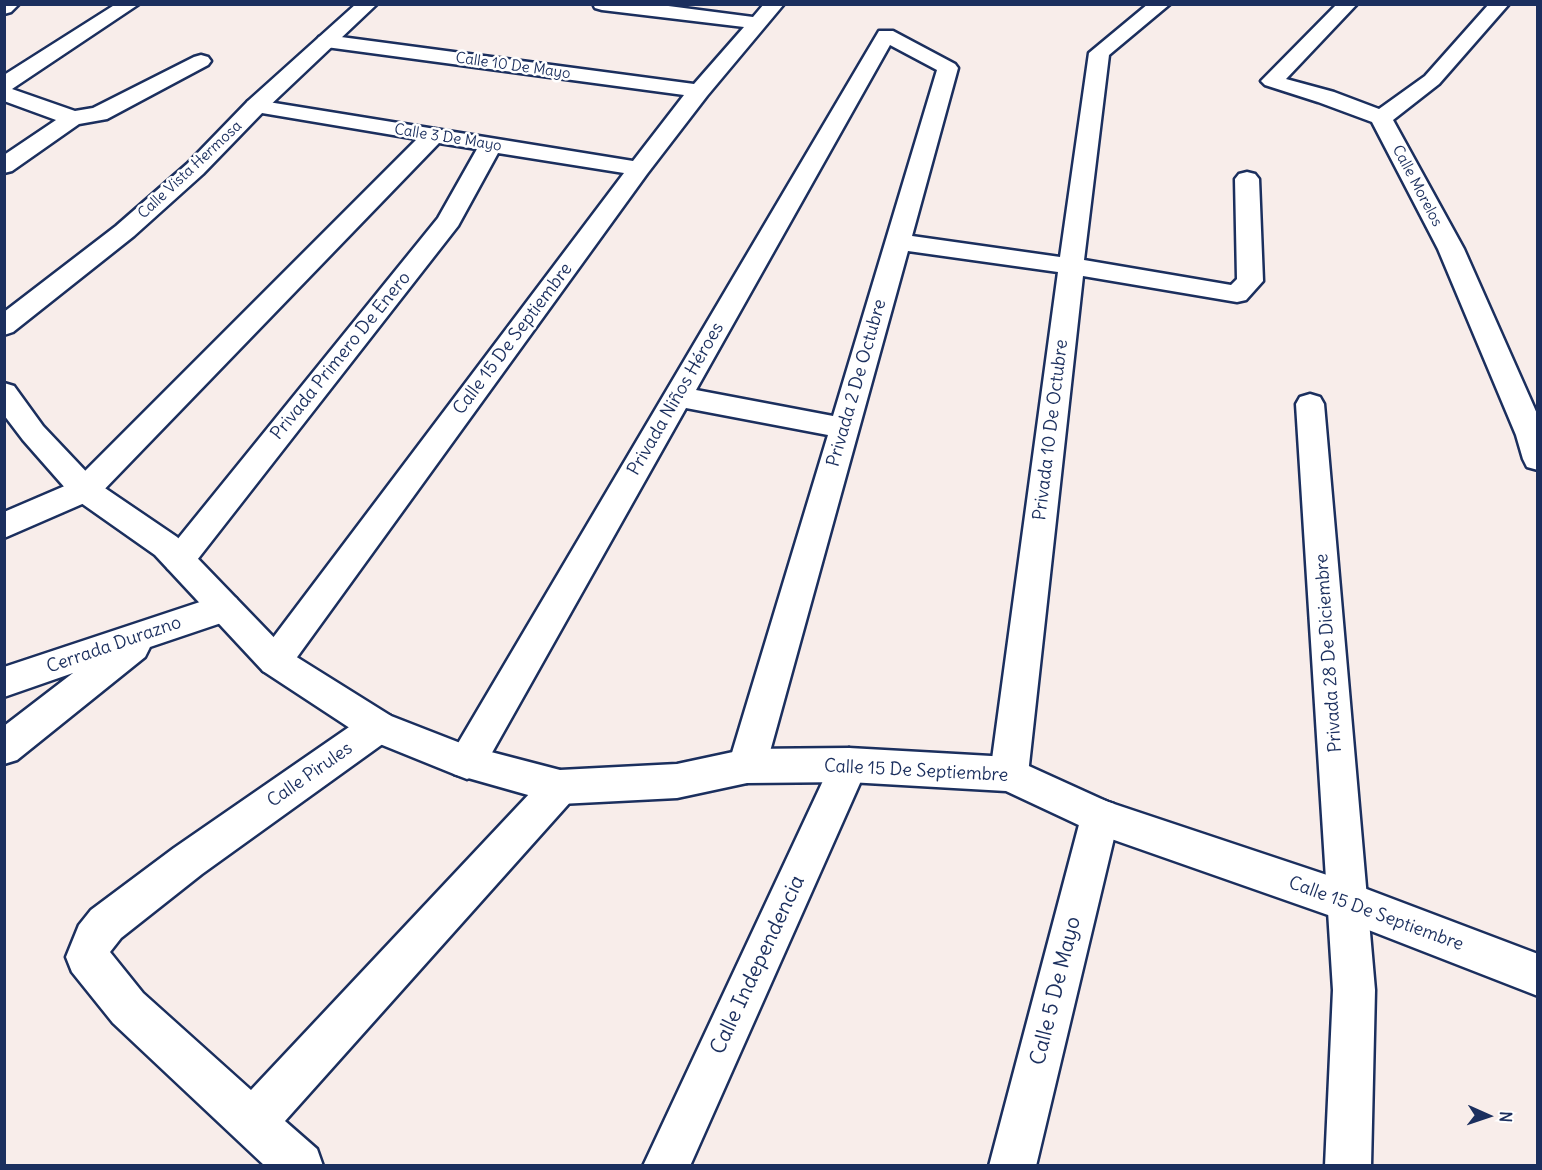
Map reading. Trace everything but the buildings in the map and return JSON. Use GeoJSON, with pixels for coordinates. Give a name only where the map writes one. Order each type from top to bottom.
{"type":"FeatureCollection","features":[{"type":"Feature","properties":{"kind":"street"},"geometry":{"type":"LineString","coordinates":[[4,8],[10,4]]}},
{"type":"Feature","properties":{"kind":"street"},"geometry":{"type":"LineString","coordinates":[[4,85],[130,4]]}},
{"type":"Feature","properties":{"kind":"street","name":"Calle Vista Hermosa"},"geometry":{"type":"LineString","coordinates":[[4,326],[125,231],[195,169],[256,106],[368,4]]}},
{"type":"Feature","properties":{"kind":"street","name":"Calle 15 De Septiembre"},"geometry":{"type":"LineString","coordinates":[[602,4],[766,14]]}},
{"type":"Feature","properties":{"kind":"street","name":"Privada 10 De Octubre"},"geometry":{"type":"LineString","coordinates":[[1009,774],[1093,86],[1099,53],[1161,4]]}},
{"type":"Feature","properties":{"kind":"street"},"geometry":{"type":"LineString","coordinates":[[1348,4],[1272,81],[1326,97],[1381,118],[1432,80],[1500,4]]}},
{"type":"Feature","properties":{"kind":"street","name":"Calle 15 De Septiembre"},"geometry":{"type":"LineString","coordinates":[[275,661],[639,169],[699,91],[766,14]]}},
{"type":"Feature","properties":{"kind":"street","name":"Privada 2 De Octubre"},"geometry":{"type":"LineString","coordinates":[[747,766],[948,68],[886,36]]}},
{"type":"Feature","properties":{"kind":"street","name":"Privada Niños Héroes"},"geometry":{"type":"LineString","coordinates":[[467,762],[886,36]]}},
{"type":"Feature","properties":{"kind":"street","name":"Calle 10 De Mayo"},"geometry":{"type":"LineString","coordinates":[[326,41],[699,91]]}},
{"type":"Feature","properties":{"kind":"street"},"geometry":{"type":"LineString","coordinates":[[4,166],[73,118],[99,114],[201,61]]}},
{"type":"Feature","properties":{"kind":"street"},"geometry":{"type":"LineString","coordinates":[[4,94],[73,118]]}},
{"type":"Feature","properties":{"kind":"street","name":"Calle 3 De Mayo"},"geometry":{"type":"LineString","coordinates":[[256,106],[639,169]]}},
{"type":"Feature","properties":{"kind":"street","name":"Calle Morelos"},"geometry":{"type":"LineString","coordinates":[[1381,118],[1451,249],[1531,435],[1538,459]]}},
{"type":"Feature","properties":{"kind":"street"},"geometry":{"type":"LineString","coordinates":[[4,526],[85,490],[434,135]]}},
{"type":"Feature","properties":{"kind":"street","name":"Privada Primero De Enero"},"geometry":{"type":"LineString","coordinates":[[179,560],[449,221],[492,145]]}},
{"type":"Feature","properties":{"kind":"street"},"geometry":{"type":"LineString","coordinates":[[898,242],[1071,266],[1237,294],[1250,281],[1247,179]]}},
{"type":"Feature","properties":{"kind":"street"},"geometry":{"type":"LineString","coordinates":[[677,396],[844,428]]}},
{"type":"Feature","properties":{"kind":"street"},"geometry":{"type":"LineString","coordinates":[[6,399],[85,490],[166,546],[275,661],[378,727]]}},
{"type":"Feature","properties":{"kind":"street","name":"Privada 28 De Diciembre"},"geometry":{"type":"LineString","coordinates":[[1310,404],[1354,990],[1348,1166]]}},
{"type":"Feature","properties":{"kind":"street","name":"Cerrada Durazno"},"geometry":{"type":"LineString","coordinates":[[4,682],[224,608]]}},
{"type":"Feature","properties":{"kind":"street"},"geometry":{"type":"LineString","coordinates":[[4,748],[153,632]]}},
{"type":"Feature","properties":{"kind":"street","name":"Calle 15 De Septiembre"},"geometry":{"type":"LineString","coordinates":[[378,727],[467,762],[560,787],[677,781],[747,766],[849,765],[1009,774],[1100,817],[1348,902],[1538,975]]}},
{"type":"Feature","properties":{"kind":"street","name":"Calle Pirules"},"geometry":{"type":"LineString","coordinates":[[300,1166],[128,1008],[87,957],[94,940],[106,924],[181,866],[378,727]]}},
{"type":"Feature","properties":{"kind":"street","name":"Calle Independencia"},"geometry":{"type":"LineString","coordinates":[[666,1166],[849,765]]}},
{"type":"Feature","properties":{"kind":"street"},"geometry":{"type":"LineString","coordinates":[[252,1123],[560,787]]}},
{"type":"Feature","properties":{"kind":"street","name":"Calle 5 De Mayo"},"geometry":{"type":"LineString","coordinates":[[1012,1166],[1100,817]]}}]}
